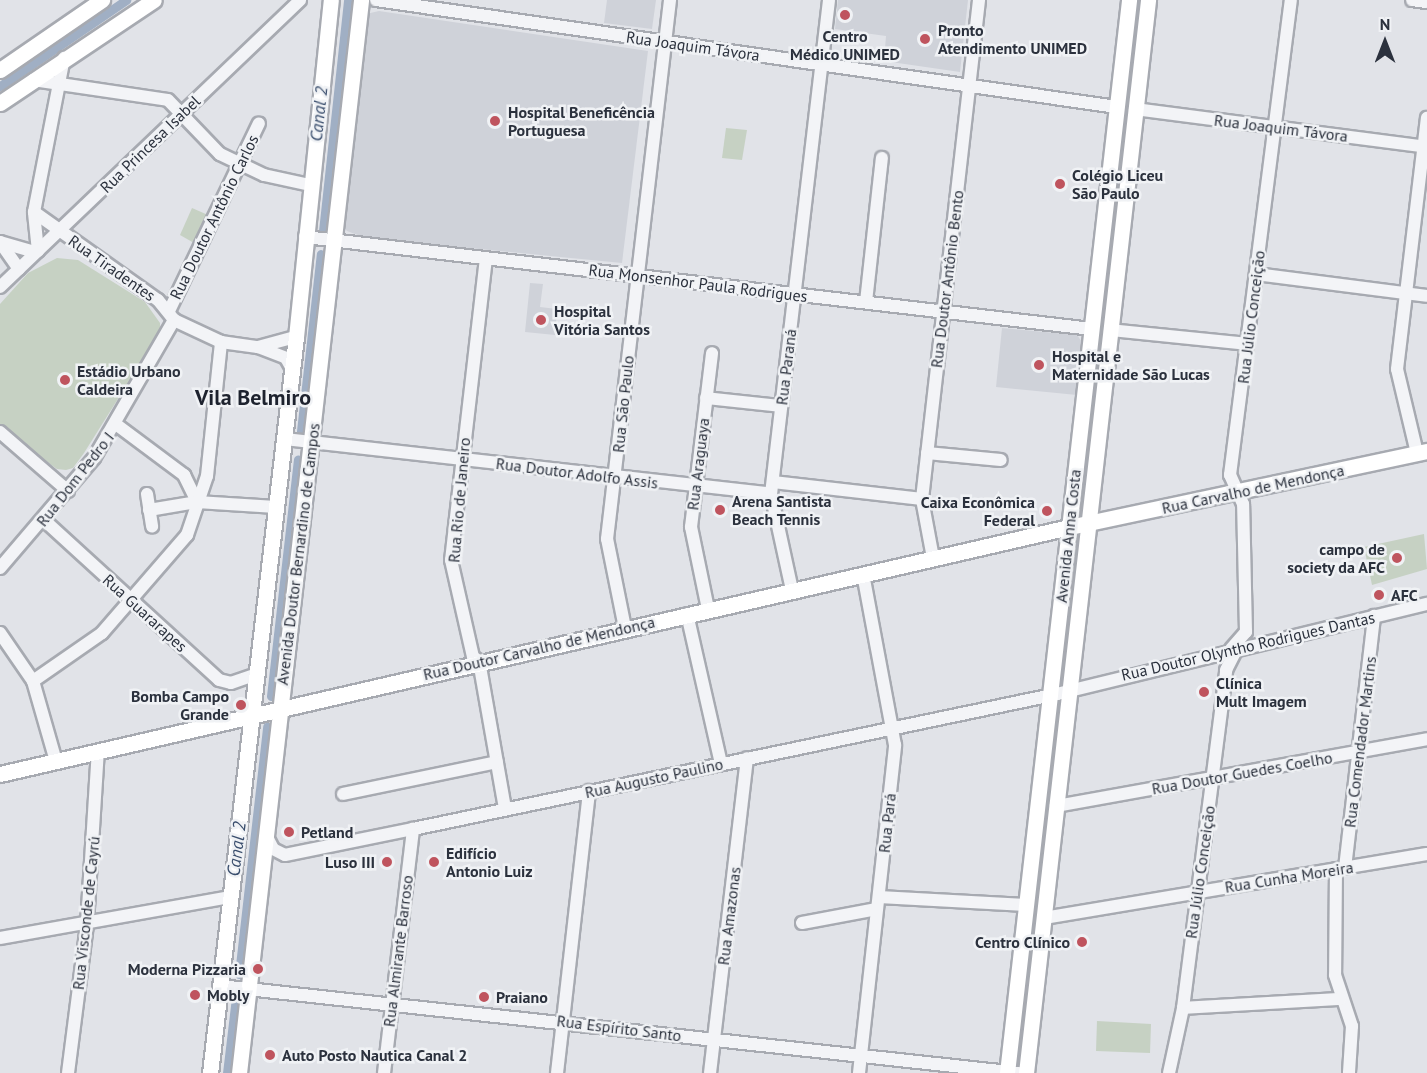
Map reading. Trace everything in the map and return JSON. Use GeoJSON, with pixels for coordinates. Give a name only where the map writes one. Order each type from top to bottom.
{"type":"FeatureCollection","features":[{"type":"Feature","properties":{"kind":"main road"},"geometry":{"type":"LineString","coordinates":[[0,70],[102,0]]}},
{"type":"Feature","properties":{"kind":"main road"},"geometry":{"type":"LineString","coordinates":[[0,103],[64,58],[154,0]]}},
{"type":"Feature","properties":{"kind":"main road","name":"Avenida Doutor Bernardino de Campos"},"geometry":{"type":"LineString","coordinates":[[210,1073],[254,675],[296,337],[330,0]]}},
{"type":"Feature","properties":{"kind":"main road","name":"Avenida Doutor Bernardino de Campos"},"geometry":{"type":"LineString","coordinates":[[240,1073],[280,707],[312,443],[332,240],[361,0]]}},
{"type":"Feature","properties":{"kind":"main road","name":"Avenida Anna Costa"},"geometry":{"type":"LineString","coordinates":[[1026,1073],[1070,689],[1092,329],[1129,0]]}},
{"type":"Feature","properties":{"kind":"main road","name":"Avenida Anna Costa"},"geometry":{"type":"LineString","coordinates":[[1011,1072],[1026,905],[1050,696],[1110,330],[1148,0]]}},
{"type":"Feature","properties":{"kind":"main road"},"geometry":{"type":"LineString","coordinates":[[1117,107],[1135,110]]}},
{"type":"Feature","properties":{"kind":"main road","name":"Rua Carvalho de Mendonça"},"geometry":{"type":"LineString","coordinates":[[1079,525],[1238,494],[1422,452]]}},
{"type":"Feature","properties":{"kind":"main road","name":"Rua Doutor Carvalho de Mendonça"},"geometry":{"type":"LineString","coordinates":[[0,774],[479,661],[1079,525]]}},
{"type":"Feature","properties":{"kind":"street","name":"Rua Princesa Isabel"},"geometry":{"type":"LineString","coordinates":[[0,287],[300,0]]}},
{"type":"Feature","properties":{"kind":"street","name":"Rua Joaquim Távora"},"geometry":{"type":"LineString","coordinates":[[376,0],[1117,107]]}},
{"type":"Feature","properties":{"kind":"street","name":"Rua São Paulo"},"geometry":{"type":"LineString","coordinates":[[624,628],[606,548],[670,0]]}},
{"type":"Feature","properties":{"kind":"street","name":"Rua Paraná"},"geometry":{"type":"LineString","coordinates":[[792,590],[772,488],[829,0]]}},
{"type":"Feature","properties":{"kind":"street","name":"Rua Doutor Antônio Bento"},"geometry":{"type":"LineString","coordinates":[[933,558],[922,499],[979,0]]}},
{"type":"Feature","properties":{"kind":"street","name":"Rua Júlio Conceição"},"geometry":{"type":"LineString","coordinates":[[1169,1073],[1182,1008],[1226,670],[1234,648],[1246,632],[1243,504],[1230,475],[1291,0]]}},
{"type":"Feature","properties":{"kind":"street"},"geometry":{"type":"LineString","coordinates":[[1412,0],[1427,2]]}},
{"type":"Feature","properties":{"kind":"street"},"geometry":{"type":"LineString","coordinates":[[0,242],[37,251],[34,212],[64,58]]}},
{"type":"Feature","properties":{"kind":"street"},"geometry":{"type":"LineString","coordinates":[[33,80],[59,86],[161,98],[239,165],[285,182],[310,185]]}},
{"type":"Feature","properties":{"kind":"street","name":"Rua Joaquim Távora"},"geometry":{"type":"LineString","coordinates":[[1135,110],[1425,146]]}},
{"type":"Feature","properties":{"kind":"street"},"geometry":{"type":"LineString","coordinates":[[1422,452],[1397,369],[1427,118]]}},
{"type":"Feature","properties":{"kind":"street","name":"Rua Doutor Antônio Carlos"},"geometry":{"type":"LineString","coordinates":[[171,315],[259,123]]}},
{"type":"Feature","properties":{"kind":"street"},"geometry":{"type":"LineString","coordinates":[[866,302],[882,158]]}},
{"type":"Feature","properties":{"kind":"street","name":"Rua Tiradentes"},"geometry":{"type":"LineString","coordinates":[[34,212],[171,315],[221,342],[258,347],[286,358],[292,369]]}},
{"type":"Feature","properties":{"kind":"street","name":"Rua Monsenhor Paula Rodrigues"},"geometry":{"type":"LineString","coordinates":[[305,237],[1092,329]]}},
{"type":"Feature","properties":{"kind":"street"},"geometry":{"type":"LineString","coordinates":[[0,242],[19,269]]}},
{"type":"Feature","properties":{"kind":"street","name":"Rua Rio de Janeiro"},"geometry":{"type":"LineString","coordinates":[[486,258],[451,560],[473,657],[479,661],[505,808]]}},
{"type":"Feature","properties":{"kind":"street"},"geometry":{"type":"LineString","coordinates":[[1256,274],[1427,296]]}},
{"type":"Feature","properties":{"kind":"street","name":"Rua Dom Pedro I"},"geometry":{"type":"LineString","coordinates":[[0,568],[68,491],[117,425],[171,315]]}},
{"type":"Feature","properties":{"kind":"street"},"geometry":{"type":"LineString","coordinates":[[1110,330],[1247,344]]}},
{"type":"Feature","properties":{"kind":"street","name":"Rua Tiradentes"},"geometry":{"type":"LineString","coordinates":[[258,347],[296,337]]}},
{"type":"Feature","properties":{"kind":"street"},"geometry":{"type":"LineString","coordinates":[[33,681],[102,633],[180,545],[207,476],[221,342]]}},
{"type":"Feature","properties":{"kind":"street","name":"Rua Araguaya"},"geometry":{"type":"LineString","coordinates":[[708,609],[691,526],[693,486],[712,354]]}},
{"type":"Feature","properties":{"kind":"street"},"geometry":{"type":"LineString","coordinates":[[706,398],[781,406]]}},
{"type":"Feature","properties":{"kind":"street"},"geometry":{"type":"LineString","coordinates":[[117,425],[184,475],[197,502]]}},
{"type":"Feature","properties":{"kind":"street"},"geometry":{"type":"LineString","coordinates":[[0,432],[68,491]]}},
{"type":"Feature","properties":{"kind":"street","name":"Rua Doutor Adolfo Assis"},"geometry":{"type":"LineString","coordinates":[[284,439],[693,486],[772,488],[922,499]]}},
{"type":"Feature","properties":{"kind":"street"},"geometry":{"type":"LineString","coordinates":[[927,453],[1001,460]]}},
{"type":"Feature","properties":{"kind":"street"},"geometry":{"type":"LineString","coordinates":[[147,494],[152,527]]}},
{"type":"Feature","properties":{"kind":"street"},"geometry":{"type":"LineString","coordinates":[[149,510],[197,502],[276,507]]}},
{"type":"Feature","properties":{"kind":"street","name":"Rua Guararapes"},"geometry":{"type":"LineString","coordinates":[[44,520],[219,680],[239,682],[254,675]]}},
{"type":"Feature","properties":{"kind":"street","name":"Rua Pará"},"geometry":{"type":"LineString","coordinates":[[859,1073],[895,749],[862,574]]}},
{"type":"Feature","properties":{"kind":"street","name":"Rua Doutor Olyntho Rodrigues Dantas"},"geometry":{"type":"LineString","coordinates":[[1050,696],[1234,648],[1427,604]]}},
{"type":"Feature","properties":{"kind":"street"},"geometry":{"type":"LineString","coordinates":[[687,614],[721,764]]}},
{"type":"Feature","properties":{"kind":"street","name":"Rua Comendador Martins"},"geometry":{"type":"LineString","coordinates":[[1349,1073],[1352,1026],[1341,999],[1335,975],[1340,868],[1359,752],[1374,616]]}},
{"type":"Feature","properties":{"kind":"street"},"geometry":{"type":"LineString","coordinates":[[1246,632],[1264,641]]}},
{"type":"Feature","properties":{"kind":"street"},"geometry":{"type":"LineString","coordinates":[[0,633],[33,681],[56,761]]}},
{"type":"Feature","properties":{"kind":"street"},"geometry":{"type":"LineString","coordinates":[[1210,654],[1226,670]]}},
{"type":"Feature","properties":{"kind":"street","name":"Rua Augusto Paulino"},"geometry":{"type":"LineString","coordinates":[[267,837],[273,849],[285,855],[1050,696]]}},
{"type":"Feature","properties":{"kind":"street","name":"Rua Doutor Guedes Coelho"},"geometry":{"type":"LineString","coordinates":[[1056,806],[1427,740]]}},
{"type":"Feature","properties":{"kind":"street","name":"Rua Visconde de Cayrú"},"geometry":{"type":"LineString","coordinates":[[68,1073],[87,924],[98,752]]}},
{"type":"Feature","properties":{"kind":"street","name":"Rua Amazonas"},"geometry":{"type":"LineString","coordinates":[[710,1073],[747,758]]}},
{"type":"Feature","properties":{"kind":"street"},"geometry":{"type":"LineString","coordinates":[[343,794],[497,762]]}},
{"type":"Feature","properties":{"kind":"street"},"geometry":{"type":"LineString","coordinates":[[557,1073],[589,791]]}},
{"type":"Feature","properties":{"kind":"street","name":"Rua Almirante Barroso"},"geometry":{"type":"LineString","coordinates":[[384,1073],[413,829]]}},
{"type":"Feature","properties":{"kind":"street","name":"Rua Cunha Moreira"},"geometry":{"type":"LineString","coordinates":[[1044,918],[1427,854]]}},
{"type":"Feature","properties":{"kind":"street"},"geometry":{"type":"LineString","coordinates":[[0,938],[230,897]]}},
{"type":"Feature","properties":{"kind":"street"},"geometry":{"type":"LineString","coordinates":[[802,923],[878,903],[1026,905]]}},
{"type":"Feature","properties":{"kind":"street","name":"Rua Espírito Santo"},"geometry":{"type":"LineString","coordinates":[[220,986],[392,1002],[1011,1072]]}},
{"type":"Feature","properties":{"kind":"street"},"geometry":{"type":"LineString","coordinates":[[1182,1008],[1341,999]]}},
{"type":"Feature","properties":{"kind":"shaded area"},"geometry":{"type":"Polygon","coordinates":[[[607,0],[656,0],[652,29],[604,23],[607,0]]]}},
{"type":"Feature","properties":{"kind":"shaded area","name":"Pronto Atendimento UNIMED"},"geometry":{"type":"Polygon","coordinates":[[[838,0],[968,0],[960,72],[884,61],[886,36],[835,29],[838,0]]]}},
{"type":"Feature","properties":{"kind":"shaded area","name":"Hospital Beneficência Portuguesa"},"geometry":{"type":"Polygon","coordinates":[[[379,11],[648,51],[622,263],[366,238],[347,231],[341,224],[366,14],[379,11]]]}},
{"type":"Feature","properties":{"kind":"shaded area","name":"Hospital Vitória Santos"},"geometry":{"type":"Polygon","coordinates":[[[530,283],[543,284],[540,307],[557,309],[555,335],[525,332],[530,283]]]}},
{"type":"Feature","properties":{"kind":"shaded area","name":"Hospital e Maternidade São Lucas"},"geometry":{"type":"Polygon","coordinates":[[[1002,328],[1077,335],[1082,342],[1077,395],[996,387],[1002,328]]]}},
{"type":"Feature","properties":{"kind":"green space"},"geometry":{"type":"Polygon","coordinates":[[[726,128],[747,130],[742,160],[722,158],[726,128]]]}},
{"type":"Feature","properties":{"kind":"green space"},"geometry":{"type":"Polygon","coordinates":[[[192,208],[208,215],[194,243],[180,235],[192,208]]]}},
{"type":"Feature","properties":{"kind":"green space","name":"Estádio Urbano Caldeira"},"geometry":{"type":"Polygon","coordinates":[[[57,258],[78,260],[145,302],[160,323],[160,332],[84,453],[73,468],[66,470],[57,469],[0,428],[0,304],[28,273],[57,258]]]}},
{"type":"Feature","properties":{"kind":"green space","name":"campo de society da AFC"},"geometry":{"type":"Polygon","coordinates":[[[1424,534],[1427,569],[1372,585],[1364,547],[1424,534]]]}},
{"type":"Feature","properties":{"kind":"green space"},"geometry":{"type":"Polygon","coordinates":[[[1097,1021],[1151,1024],[1150,1053],[1096,1051],[1097,1021]]]}},
{"type":"Feature","properties":{"kind":"waterway"},"geometry":{"type":"LineString","coordinates":[[0,86],[126,0]]}},
{"type":"Feature","properties":{"kind":"waterway","name":"Canal 2"},"geometry":{"type":"LineString","coordinates":[[323,231],[348,0]]}},
{"type":"Feature","properties":{"kind":"waterway","name":"Canal 2"},"geometry":{"type":"LineString","coordinates":[[301,431],[321,254]]}},
{"type":"Feature","properties":{"kind":"waterway","name":"Canal 2"},"geometry":{"type":"LineString","coordinates":[[271,696],[298,460]]}},
{"type":"Feature","properties":{"kind":"waterway","name":"Canal 2"},"geometry":{"type":"LineString","coordinates":[[239,974],[267,727]]}},
{"type":"Feature","properties":{"kind":"waterway","name":"Canal 2"},"geometry":{"type":"LineString","coordinates":[[227,1073],[236,998]]}},
{"type":"Feature","properties":{"kind":"place","name":"Centro Médico UNIMED"},"geometry":{"type":"Point","coordinates":[845,15]}},
{"type":"Feature","properties":{"kind":"place","name":"Pronto Atendimento UNIMED"},"geometry":{"type":"Point","coordinates":[925,39]}},
{"type":"Feature","properties":{"kind":"place","name":"Hospital Beneficência Portuguesa"},"geometry":{"type":"Point","coordinates":[495,121]}},
{"type":"Feature","properties":{"kind":"place","name":"Colégio Liceu São Paulo"},"geometry":{"type":"Point","coordinates":[1060,184]}},
{"type":"Feature","properties":{"kind":"place","name":"Hospital Vitória Santos"},"geometry":{"type":"Point","coordinates":[541,320]}},
{"type":"Feature","properties":{"kind":"place","name":"Hospital e Maternidade São Lucas"},"geometry":{"type":"Point","coordinates":[1039,365]}},
{"type":"Feature","properties":{"kind":"place","name":"Estádio Urbano Caldeira"},"geometry":{"type":"Point","coordinates":[65,380]}},
{"type":"Feature","properties":{"kind":"place","name":"Arena Santista Beach Tennis"},"geometry":{"type":"Point","coordinates":[720,510]}},
{"type":"Feature","properties":{"kind":"place","name":"Caixa Econômica Federal"},"geometry":{"type":"Point","coordinates":[1047,511]}},
{"type":"Feature","properties":{"kind":"place","name":"campo de society da AFC"},"geometry":{"type":"Point","coordinates":[1397,558]}},
{"type":"Feature","properties":{"kind":"place","name":"AFC"},"geometry":{"type":"Point","coordinates":[1379,595]}},
{"type":"Feature","properties":{"kind":"place","name":"Clínica Mult Imagem"},"geometry":{"type":"Point","coordinates":[1204,692]}},
{"type":"Feature","properties":{"kind":"place","name":"Bomba Campo Grande"},"geometry":{"type":"Point","coordinates":[241,705]}},
{"type":"Feature","properties":{"kind":"place","name":"Petland"},"geometry":{"type":"Point","coordinates":[289,832]}},
{"type":"Feature","properties":{"kind":"place","name":"Luso III"},"geometry":{"type":"Point","coordinates":[387,862]}},
{"type":"Feature","properties":{"kind":"place","name":"Edifício Antonio Luiz"},"geometry":{"type":"Point","coordinates":[434,862]}},
{"type":"Feature","properties":{"kind":"place","name":"Centro Clínico"},"geometry":{"type":"Point","coordinates":[1082,942]}},
{"type":"Feature","properties":{"kind":"place","name":"Moderna Pizzaria"},"geometry":{"type":"Point","coordinates":[258,969]}},
{"type":"Feature","properties":{"kind":"place","name":"Mobly"},"geometry":{"type":"Point","coordinates":[195,995]}},
{"type":"Feature","properties":{"kind":"place","name":"Praiano"},"geometry":{"type":"Point","coordinates":[484,997]}},
{"type":"Feature","properties":{"kind":"place","name":"Auto Posto Nautica Canal 2"},"geometry":{"type":"Point","coordinates":[270,1055]}},
{"type":"Feature","properties":{"kind":"district","name":"Vila Belmiro"},"geometry":{"type":"Point","coordinates":[253,398]}}]}
